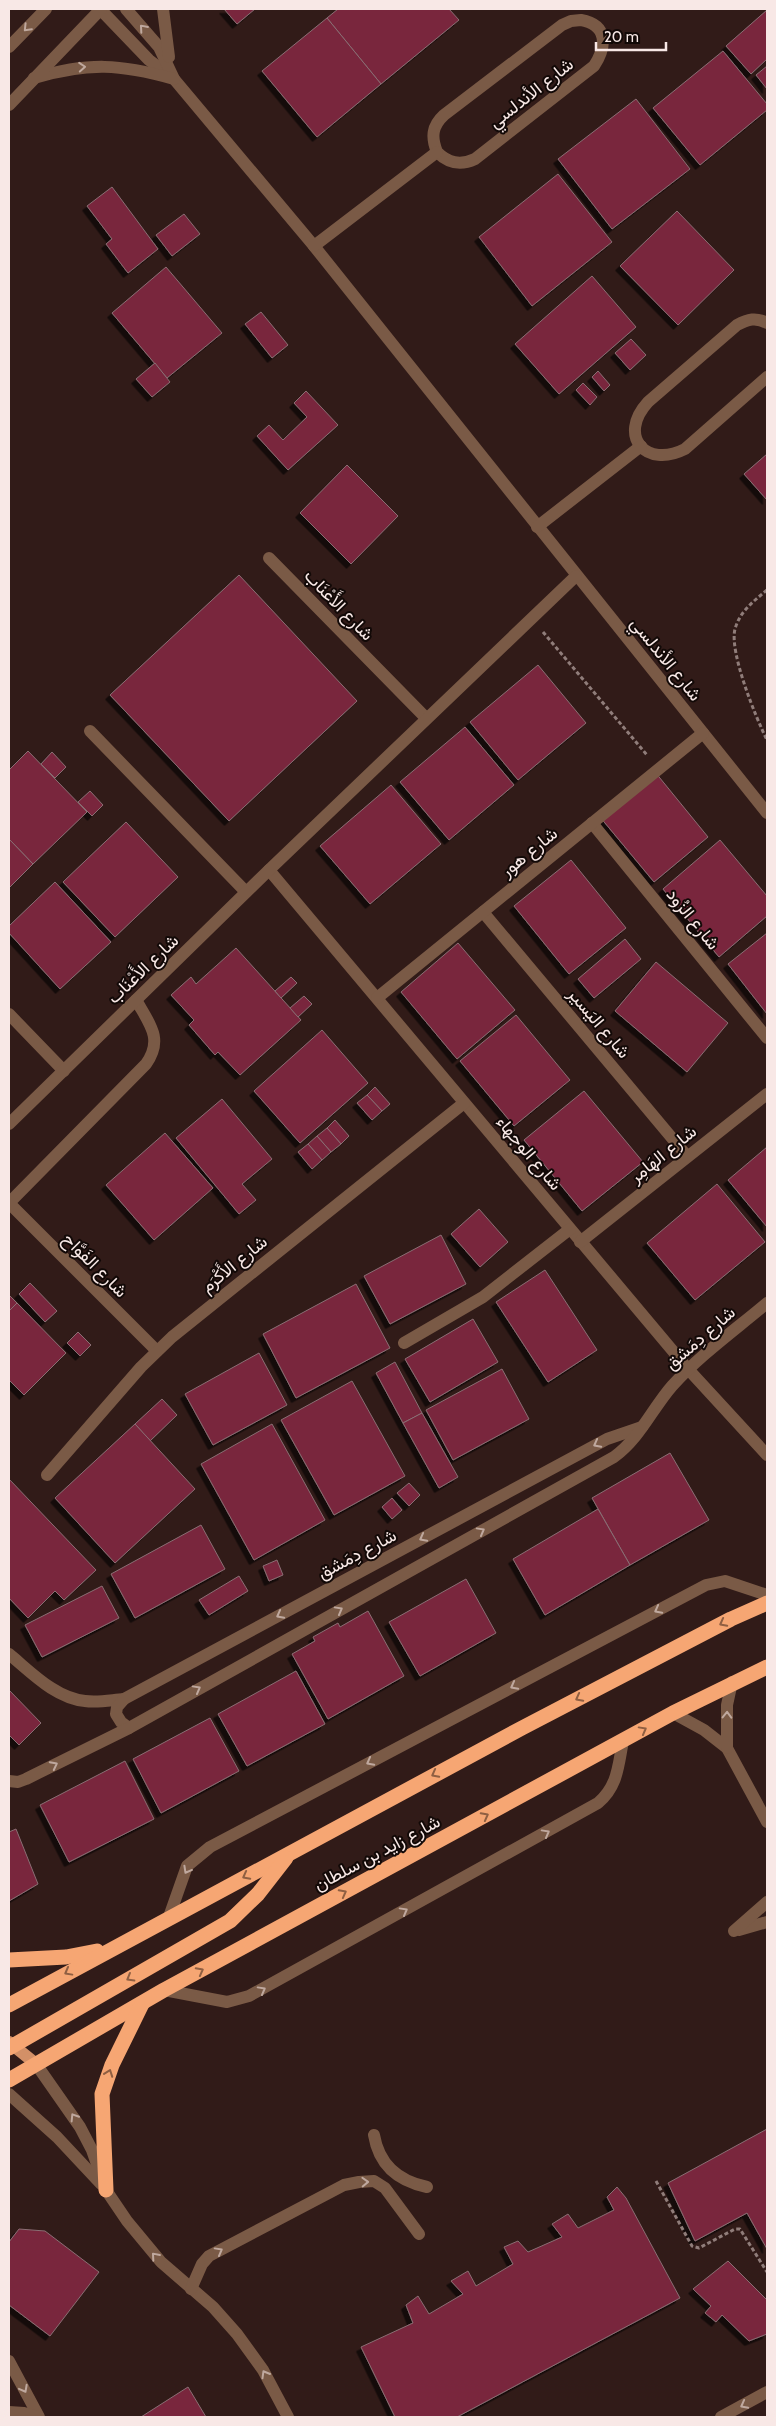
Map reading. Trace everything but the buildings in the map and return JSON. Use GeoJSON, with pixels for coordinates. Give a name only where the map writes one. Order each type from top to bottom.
{"type":"FeatureCollection","features":[{"type":"Feature","properties":{"kind":"highway"},"geometry":{"type":"LineString","coordinates":[[9,2005],[548,1714],[731,1618],[767,1603]]}},
{"type":"Feature","properties":{"kind":"highway","name":"شارع زايد بن سلطان"},"geometry":{"type":"LineString","coordinates":[[9,2080],[164,1990],[673,1713],[732,1682],[767,1667]]}},
{"type":"Feature","properties":{"kind":"highway"},"geometry":{"type":"LineString","coordinates":[[10,2045],[230,1921],[258,1894],[290,1852]]}},
{"type":"Feature","properties":{"kind":"highway"},"geometry":{"type":"LineString","coordinates":[[9,1960],[66,1957],[111,1949]]}},
{"type":"Feature","properties":{"kind":"highway"},"geometry":{"type":"LineString","coordinates":[[106,2190],[102,2094],[112,2065],[142,2004]]}},
{"type":"Feature","properties":{"kind":"highway"},"geometry":{"type":"LineString","coordinates":[[9,2065],[36,2064]]}},
{"type":"Feature","properties":{"kind":"main road"},"geometry":{"type":"LineString","coordinates":[[10,2045],[36,2064]]}},
{"type":"Feature","properties":{"kind":"street"},"geometry":{"type":"LineString","coordinates":[[9,47],[46,9]]}},
{"type":"Feature","properties":{"kind":"street"},"geometry":{"type":"LineString","coordinates":[[9,105],[100,9]]}},
{"type":"Feature","properties":{"kind":"street","name":"شارع الأندلسي"},"geometry":{"type":"LineString","coordinates":[[100,9],[149,60],[174,79],[314,246],[767,813]]}},
{"type":"Feature","properties":{"kind":"street","name":"شارع الأندلسي"},"geometry":{"type":"LineString","coordinates":[[126,9],[159,47],[174,79]]}},
{"type":"Feature","properties":{"kind":"street"},"geometry":{"type":"LineString","coordinates":[[34,78],[69,68],[104,65],[140,69],[174,79],[166,45],[162,9]]}},
{"type":"Feature","properties":{"kind":"street","name":"شارع الأندلسي"},"geometry":{"type":"LineString","coordinates":[[581,20],[590,22],[603,36],[604,45],[601,56],[594,66],[474,159],[455,163],[436,152],[433,140],[435,126],[452,109],[562,25],[571,21],[581,20]]}},
{"type":"Feature","properties":{"kind":"street"},"geometry":{"type":"LineString","coordinates":[[314,246],[436,152]]}},
{"type":"Feature","properties":{"kind":"street"},"geometry":{"type":"LineString","coordinates":[[767,323],[760,319],[746,320],[737,325],[648,402],[638,413],[634,424],[634,432],[641,446],[654,455],[674,455],[685,449],[767,377]]}},
{"type":"Feature","properties":{"kind":"street"},"geometry":{"type":"LineString","coordinates":[[537,527],[641,446]]}},
{"type":"Feature","properties":{"kind":"street","name":"شارع الأَعْنَاب"},"geometry":{"type":"LineString","coordinates":[[269,558],[426,718]]}},
{"type":"Feature","properties":{"kind":"street","name":"شارع الأَعْنَاب"},"geometry":{"type":"LineString","coordinates":[[9,1124],[268,870],[576,576]]}},
{"type":"Feature","properties":{"kind":"street"},"geometry":{"type":"LineString","coordinates":[[90,731],[246,892]]}},
{"type":"Feature","properties":{"kind":"street","name":"شارع هور"},"geometry":{"type":"LineString","coordinates":[[377,998],[702,733]]}},
{"type":"Feature","properties":{"kind":"street","name":"شارع الزُود"},"geometry":{"type":"LineString","coordinates":[[592,823],[767,1038]]}},
{"type":"Feature","properties":{"kind":"street","name":"شارع الوجهاء"},"geometry":{"type":"LineString","coordinates":[[268,870],[688,1369],[767,1455]]}},
{"type":"Feature","properties":{"kind":"street","name":"شارع اليَسير"},"geometry":{"type":"LineString","coordinates":[[483,912],[687,1156]]}},
{"type":"Feature","properties":{"kind":"street"},"geometry":{"type":"LineString","coordinates":[[9,1203],[153,1055],[155,1038],[136,1000]]}},
{"type":"Feature","properties":{"kind":"street"},"geometry":{"type":"LineString","coordinates":[[9,1014],[64,1070]]}},
{"type":"Feature","properties":{"kind":"street","name":"شارع الهَامِر"},"geometry":{"type":"LineString","coordinates":[[580,1242],[767,1094]]}},
{"type":"Feature","properties":{"kind":"street","name":"شارع الأَكْرَم"},"geometry":{"type":"LineString","coordinates":[[47,1475],[157,1352],[190,1322],[464,1103]]}},
{"type":"Feature","properties":{"kind":"street","name":"شارع الفَوَّاح"},"geometry":{"type":"LineString","coordinates":[[9,1203],[157,1352]]}},
{"type":"Feature","properties":{"kind":"street"},"geometry":{"type":"LineString","coordinates":[[404,1343],[483,1297],[570,1229]]}},
{"type":"Feature","properties":{"kind":"street","name":"شارع دِمَشق"},"geometry":{"type":"LineString","coordinates":[[9,1781],[18,1782],[26,1779],[129,1728],[614,1457],[633,1441],[661,1400],[688,1369],[767,1304]]}},
{"type":"Feature","properties":{"kind":"street","name":"شارع دِمَشق"},"geometry":{"type":"LineString","coordinates":[[124,1699],[608,1439],[642,1427]]}},
{"type":"Feature","properties":{"kind":"street"},"geometry":{"type":"LineString","coordinates":[[169,1917],[187,1866],[210,1847],[706,1585],[725,1581],[767,1596]]}},
{"type":"Feature","properties":{"kind":"street"},"geometry":{"type":"LineString","coordinates":[[9,1654],[52,1689],[67,1697],[84,1701],[124,1699]]}},
{"type":"Feature","properties":{"kind":"street"},"geometry":{"type":"LineString","coordinates":[[727,1748],[727,1706],[732,1682]]}},
{"type":"Feature","properties":{"kind":"street"},"geometry":{"type":"LineString","coordinates":[[124,1699],[117,1707],[116,1714],[121,1722],[129,1728]]}},
{"type":"Feature","properties":{"kind":"street"},"geometry":{"type":"LineString","coordinates":[[673,1713],[704,1730],[727,1748],[767,1822]]}},
{"type":"Feature","properties":{"kind":"street"},"geometry":{"type":"LineString","coordinates":[[164,1990],[226,2002],[249,1996],[598,1804],[609,1794],[615,1781],[623,1741]]}},
{"type":"Feature","properties":{"kind":"street"},"geometry":{"type":"LineString","coordinates":[[767,1902],[734,1931],[767,1922]]}},
{"type":"Feature","properties":{"kind":"street"},"geometry":{"type":"LineString","coordinates":[[36,2064],[80,2127],[92,2150],[106,2190]]}},
{"type":"Feature","properties":{"kind":"street"},"geometry":{"type":"LineString","coordinates":[[9,2094],[57,2137],[106,2190],[146,2245],[175,2276],[213,2307],[246,2346],[262,2370],[288,2417]]}},
{"type":"Feature","properties":{"kind":"street"},"geometry":{"type":"LineString","coordinates":[[374,2135],[379,2154],[391,2170],[407,2182],[426,2187]]}},
{"type":"Feature","properties":{"kind":"street"},"geometry":{"type":"LineString","coordinates":[[191,2289],[202,2264],[209,2256],[344,2185],[374,2182],[385,2188],[418,2234]]}},
{"type":"Feature","properties":{"kind":"street"},"geometry":{"type":"LineString","coordinates":[[9,2360],[38,2417]]}},
{"type":"Feature","properties":{"kind":"street"},"geometry":{"type":"LineString","coordinates":[[721,2417],[767,2392]]}},
{"type":"Feature","properties":{"kind":"street"},"geometry":{"type":"LineString","coordinates":[[9,2412],[24,2413],[38,2417]]}},
{"type":"Feature","properties":{"kind":"path"},"geometry":{"type":"LineString","coordinates":[[767,590],[750,604],[741,616],[735,629],[734,644],[757,717],[767,740]]}},
{"type":"Feature","properties":{"kind":"path"},"geometry":{"type":"LineString","coordinates":[[531,618],[649,757]]}},
{"type":"Feature","properties":{"kind":"path"},"geometry":{"type":"LineString","coordinates":[[656,2181],[692,2246],[699,2248],[735,2228],[740,2229],[767,2272]]}}]}
